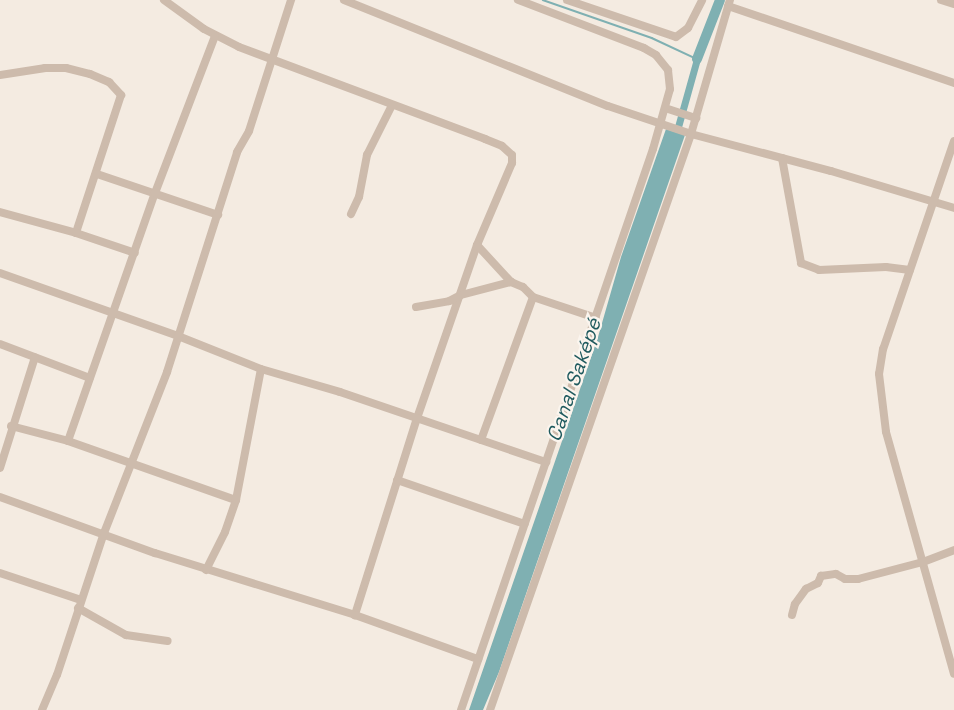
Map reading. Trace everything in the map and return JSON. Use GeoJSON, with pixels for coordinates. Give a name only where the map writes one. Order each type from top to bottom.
{"type":"FeatureCollection","features":[{"type":"Feature","properties":{"kind":"street"},"geometry":{"type":"LineString","coordinates":[[164,0],[215,36],[273,61],[502,146],[512,155],[512,163],[477,245],[417,418],[355,615]]}},
{"type":"Feature","properties":{"kind":"street"},"geometry":{"type":"LineString","coordinates":[[42,710],[57,675],[105,533],[167,372],[237,152],[249,131],[291,0]]}},
{"type":"Feature","properties":{"kind":"street"},"geometry":{"type":"LineString","coordinates":[[461,710],[596,318],[666,108],[670,89],[668,70],[656,55],[622,38],[518,0]]}},
{"type":"Feature","properties":{"kind":"street"},"geometry":{"type":"LineString","coordinates":[[567,0],[676,37],[688,28],[702,0]]}},
{"type":"Feature","properties":{"kind":"street"},"geometry":{"type":"LineString","coordinates":[[942,0],[954,4]]}},
{"type":"Feature","properties":{"kind":"street"},"geometry":{"type":"LineString","coordinates":[[347,1],[546,84],[660,124],[954,208]]}},
{"type":"Feature","properties":{"kind":"street"},"geometry":{"type":"LineString","coordinates":[[490,710],[691,134],[729,3],[954,83]]}},
{"type":"Feature","properties":{"kind":"street"},"geometry":{"type":"LineString","coordinates":[[68,441],[155,193],[215,36]]}},
{"type":"Feature","properties":{"kind":"street"},"geometry":{"type":"LineString","coordinates":[[0,75],[45,68],[66,68],[90,74],[117,88],[122,95],[76,233]]}},
{"type":"Feature","properties":{"kind":"street"},"geometry":{"type":"LineString","coordinates":[[351,214],[359,197],[367,155],[392,105]]}},
{"type":"Feature","properties":{"kind":"street"},"geometry":{"type":"LineString","coordinates":[[666,108],[696,118]]}},
{"type":"Feature","properties":{"kind":"street"},"geometry":{"type":"LineString","coordinates":[[954,141],[883,349],[879,374],[886,432],[954,674]]}},
{"type":"Feature","properties":{"kind":"street"},"geometry":{"type":"LineString","coordinates":[[782,158],[801,264],[819,270],[886,267],[910,270]]}},
{"type":"Feature","properties":{"kind":"street"},"geometry":{"type":"LineString","coordinates":[[97,174],[218,215]]}},
{"type":"Feature","properties":{"kind":"street"},"geometry":{"type":"LineString","coordinates":[[0,212],[76,233],[135,254]]}},
{"type":"Feature","properties":{"kind":"street"},"geometry":{"type":"LineString","coordinates":[[477,245],[510,282],[523,287],[533,297],[596,318]]}},
{"type":"Feature","properties":{"kind":"street"},"geometry":{"type":"LineString","coordinates":[[0,273],[113,312],[261,369],[417,418],[546,462]]}},
{"type":"Feature","properties":{"kind":"street"},"geometry":{"type":"LineString","coordinates":[[416,307],[449,301],[461,295],[510,282]]}},
{"type":"Feature","properties":{"kind":"street"},"geometry":{"type":"LineString","coordinates":[[481,440],[533,297]]}},
{"type":"Feature","properties":{"kind":"street"},"geometry":{"type":"LineString","coordinates":[[0,344],[90,378]]}},
{"type":"Feature","properties":{"kind":"street"},"geometry":{"type":"LineString","coordinates":[[0,468],[11,426],[35,357]]}},
{"type":"Feature","properties":{"kind":"street"},"geometry":{"type":"LineString","coordinates":[[206,570],[225,532],[236,500],[261,369]]}},
{"type":"Feature","properties":{"kind":"street"},"geometry":{"type":"LineString","coordinates":[[11,426],[68,441],[132,462],[236,500]]}},
{"type":"Feature","properties":{"kind":"street"},"geometry":{"type":"LineString","coordinates":[[397,480],[525,524]]}},
{"type":"Feature","properties":{"kind":"street"},"geometry":{"type":"LineString","coordinates":[[0,497],[206,570],[355,615],[478,659]]}},
{"type":"Feature","properties":{"kind":"street"},"geometry":{"type":"LineString","coordinates":[[792,615],[795,604],[806,589],[818,583],[821,576],[836,574],[845,579],[858,579],[923,562],[954,550]]}},
{"type":"Feature","properties":{"kind":"street"},"geometry":{"type":"LineString","coordinates":[[0,573],[80,604],[126,635],[168,641]]}},
{"type":"Feature","properties":{"kind":"water"},"geometry":{"type":"Polygon","coordinates":[[[666,129],[685,135],[499,672],[483,710],[469,710],[598,337],[621,257],[666,129]]]}},
{"type":"Feature","properties":{"kind":"waterway"},"geometry":{"type":"LineString","coordinates":[[543,0],[652,38],[697,59]]}},
{"type":"Feature","properties":{"kind":"waterway"},"geometry":{"type":"LineString","coordinates":[[697,59],[720,0]]}},
{"type":"Feature","properties":{"kind":"waterway","name":"Canal Saképé"},"geometry":{"type":"LineString","coordinates":[[676,134],[697,59]]}}]}
